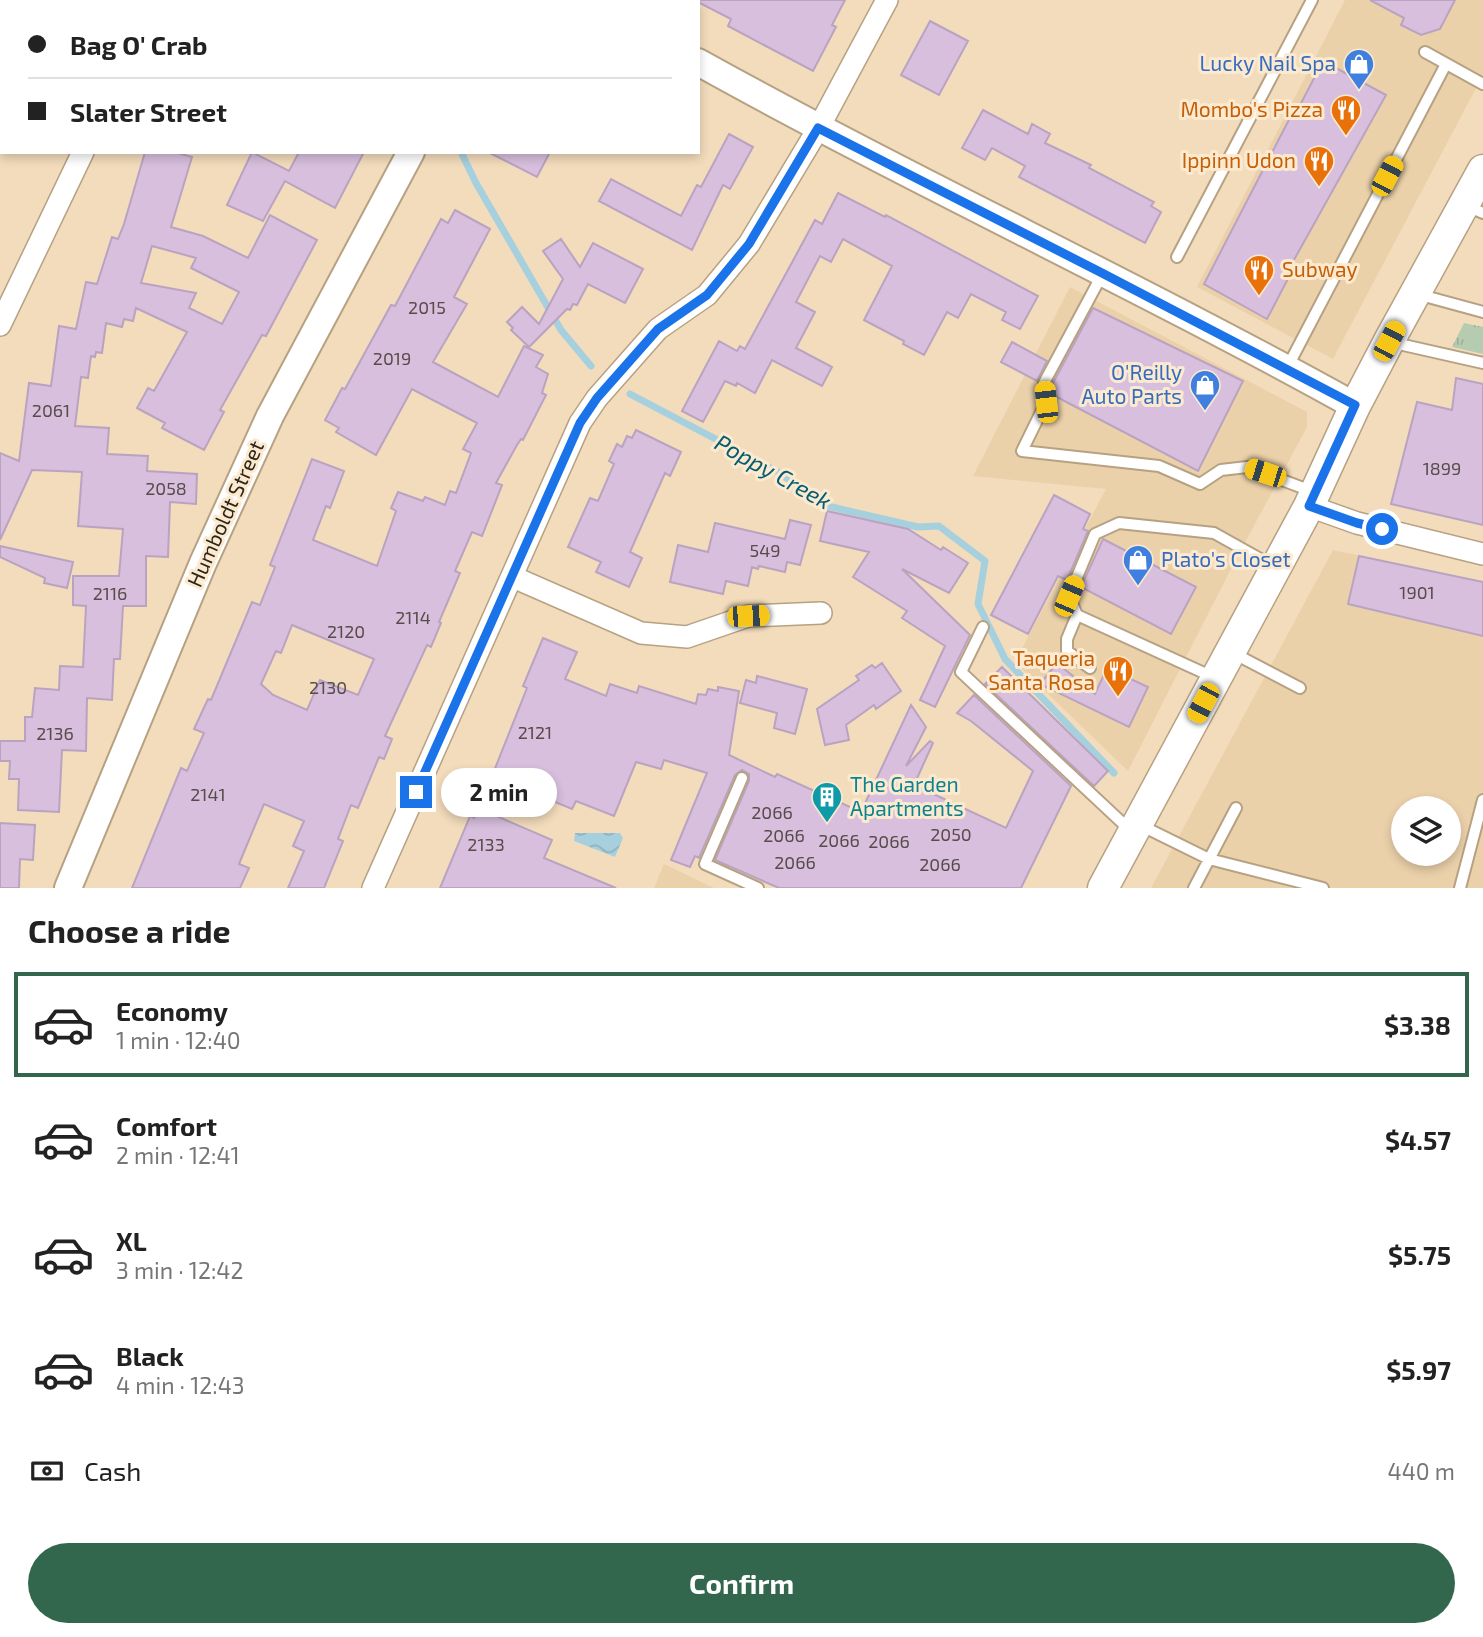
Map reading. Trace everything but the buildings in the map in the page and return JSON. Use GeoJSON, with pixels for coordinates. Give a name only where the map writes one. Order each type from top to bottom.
{"type":"FeatureCollection","features":[{"type":"Feature","properties":{"kind":"main road"},"geometry":{"type":"LineString","coordinates":[[1103,888],[1312,499],[1355,405],[1414,294],[1473,209],[1483,170]]}},
{"type":"Feature","properties":{"kind":"street"},"geometry":{"type":"LineString","coordinates":[[373,888],[586,415],[597,398],[658,329],[707,295],[749,244],[818,128],[887,0]]}},
{"type":"Feature","properties":{"kind":"street"},"geometry":{"type":"LineString","coordinates":[[700,63],[818,128],[1355,405]]}},
{"type":"Feature","properties":{"kind":"street"},"geometry":{"type":"LineString","coordinates":[[0,325],[82,154]]}},
{"type":"Feature","properties":{"kind":"street","name":"Humboldt Street"},"geometry":{"type":"LineString","coordinates":[[68,888],[202,563],[270,416],[410,154]]}},
{"type":"Feature","properties":{"kind":"street"},"geometry":{"type":"LineString","coordinates":[[1312,499],[1357,523],[1483,554]]}},
{"type":"Feature","properties":{"kind":"street"},"geometry":{"type":"LineString","coordinates":[[513,577],[640,633],[687,637],[748,616],[821,613]]}},
{"type":"Feature","properties":{"kind":"lane"},"geometry":{"type":"LineString","coordinates":[[1177,257],[1312,0]]}},
{"type":"Feature","properties":{"kind":"lane"},"geometry":{"type":"LineString","coordinates":[[1425,52],[1483,84]]}},
{"type":"Feature","properties":{"kind":"lane"},"geometry":{"type":"LineString","coordinates":[[1287,369],[1446,64]]}},
{"type":"Feature","properties":{"kind":"lane"},"geometry":{"type":"LineString","coordinates":[[1102,273],[1044,383],[1046,402],[1022,451],[1159,466],[1200,484],[1220,470],[1247,467],[1312,499]]}},
{"type":"Feature","properties":{"kind":"lane"},"geometry":{"type":"LineString","coordinates":[[1414,294],[1483,312]]}},
{"type":"Feature","properties":{"kind":"lane"},"geometry":{"type":"LineString","coordinates":[[1389,341],[1483,363]]}},
{"type":"Feature","properties":{"kind":"lane"},"geometry":{"type":"LineString","coordinates":[[1216,679],[1077,615],[1069,596],[1095,534],[1119,523],[1214,533],[1276,567]]}},
{"type":"Feature","properties":{"kind":"lane"},"geometry":{"type":"LineString","coordinates":[[1077,615],[1067,639],[1067,651],[1090,668]]}},
{"type":"Feature","properties":{"kind":"lane"},"geometry":{"type":"LineString","coordinates":[[984,627],[961,672],[1135,828],[1209,859],[1323,888]]}},
{"type":"Feature","properties":{"kind":"lane"},"geometry":{"type":"LineString","coordinates":[[1230,652],[1300,688]]}},
{"type":"Feature","properties":{"kind":"lane"},"geometry":{"type":"LineString","coordinates":[[742,778],[705,864],[758,888]]}},
{"type":"Feature","properties":{"kind":"lane"},"geometry":{"type":"LineString","coordinates":[[1460,888],[1483,800]]}},
{"type":"Feature","properties":{"kind":"lane"},"geometry":{"type":"LineString","coordinates":[[1194,888],[1236,808]]}},
{"type":"Feature","properties":{"kind":"shaded area"},"geometry":{"type":"Polygon","coordinates":[[[1345,0],[1483,0],[1483,75],[1333,359],[1197,287],[1345,0]]]}},
{"type":"Feature","properties":{"kind":"shaded area"},"geometry":{"type":"Polygon","coordinates":[[[1070,287],[1307,412],[1307,427],[1128,771],[1015,662],[1106,489],[973,476],[1070,287]]]}},
{"type":"Feature","properties":{"kind":"shaded area"},"geometry":{"type":"Polygon","coordinates":[[[1333,550],[1483,582],[1483,888],[1151,888],[1333,550]]]}},
{"type":"Feature","properties":{"kind":"shaded area"},"geometry":{"type":"Polygon","coordinates":[[[664,864],[714,888],[654,888],[664,864]]]}},
{"type":"Feature","properties":{"kind":"green space"},"geometry":{"type":"Polygon","coordinates":[[[1464,323],[1483,327],[1483,354],[1452,347],[1464,323]]]}},
{"type":"Feature","properties":{"kind":"water"},"geometry":{"type":"Polygon","coordinates":[[[575,833],[620,833],[623,838],[615,857],[574,841],[575,833]]]}},
{"type":"Feature","properties":{"kind":"waterway","name":"Poppy Creek"},"geometry":{"type":"LineString","coordinates":[[462,154],[561,330],[591,366]]}},
{"type":"Feature","properties":{"kind":"waterway","name":"Poppy Creek"},"geometry":{"type":"LineString","coordinates":[[630,394],[780,473],[823,505],[918,527],[939,526],[985,561],[978,604],[1005,659],[1114,773]]}},
{"type":"Feature","properties":{"kind":"place","name":"Lucky Nail Spa"},"geometry":{"type":"Point","coordinates":[1359,91]}},
{"type":"Feature","properties":{"kind":"place","name":"Mombo's Pizza"},"geometry":{"type":"Point","coordinates":[1346,137]}},
{"type":"Feature","properties":{"kind":"place","name":"Ippinn Udon"},"geometry":{"type":"Point","coordinates":[1319,188]}},
{"type":"Feature","properties":{"kind":"place","name":"Subway"},"geometry":{"type":"Point","coordinates":[1259,297]}},
{"type":"Feature","properties":{"kind":"place","name":"O'Reilly Auto Parts"},"geometry":{"type":"Point","coordinates":[1205,412]}},
{"type":"Feature","properties":{"kind":"place","name":"Plato's Closet"},"geometry":{"type":"Point","coordinates":[1138,587]}},
{"type":"Feature","properties":{"kind":"place","name":"Taqueria Santa Rosa"},"geometry":{"type":"Point","coordinates":[1118,698]}},
{"type":"Feature","properties":{"kind":"place","name":"The Garden Apartments"},"geometry":{"type":"Point","coordinates":[827,824]}},
{"type":"Feature","properties":{"kind":"route"},"geometry":{"type":"LineString","coordinates":[[416,792],[580,423],[597,398],[658,329],[707,295],[749,244],[818,128],[1355,405],[1309,506],[1382,529]]}}]}
